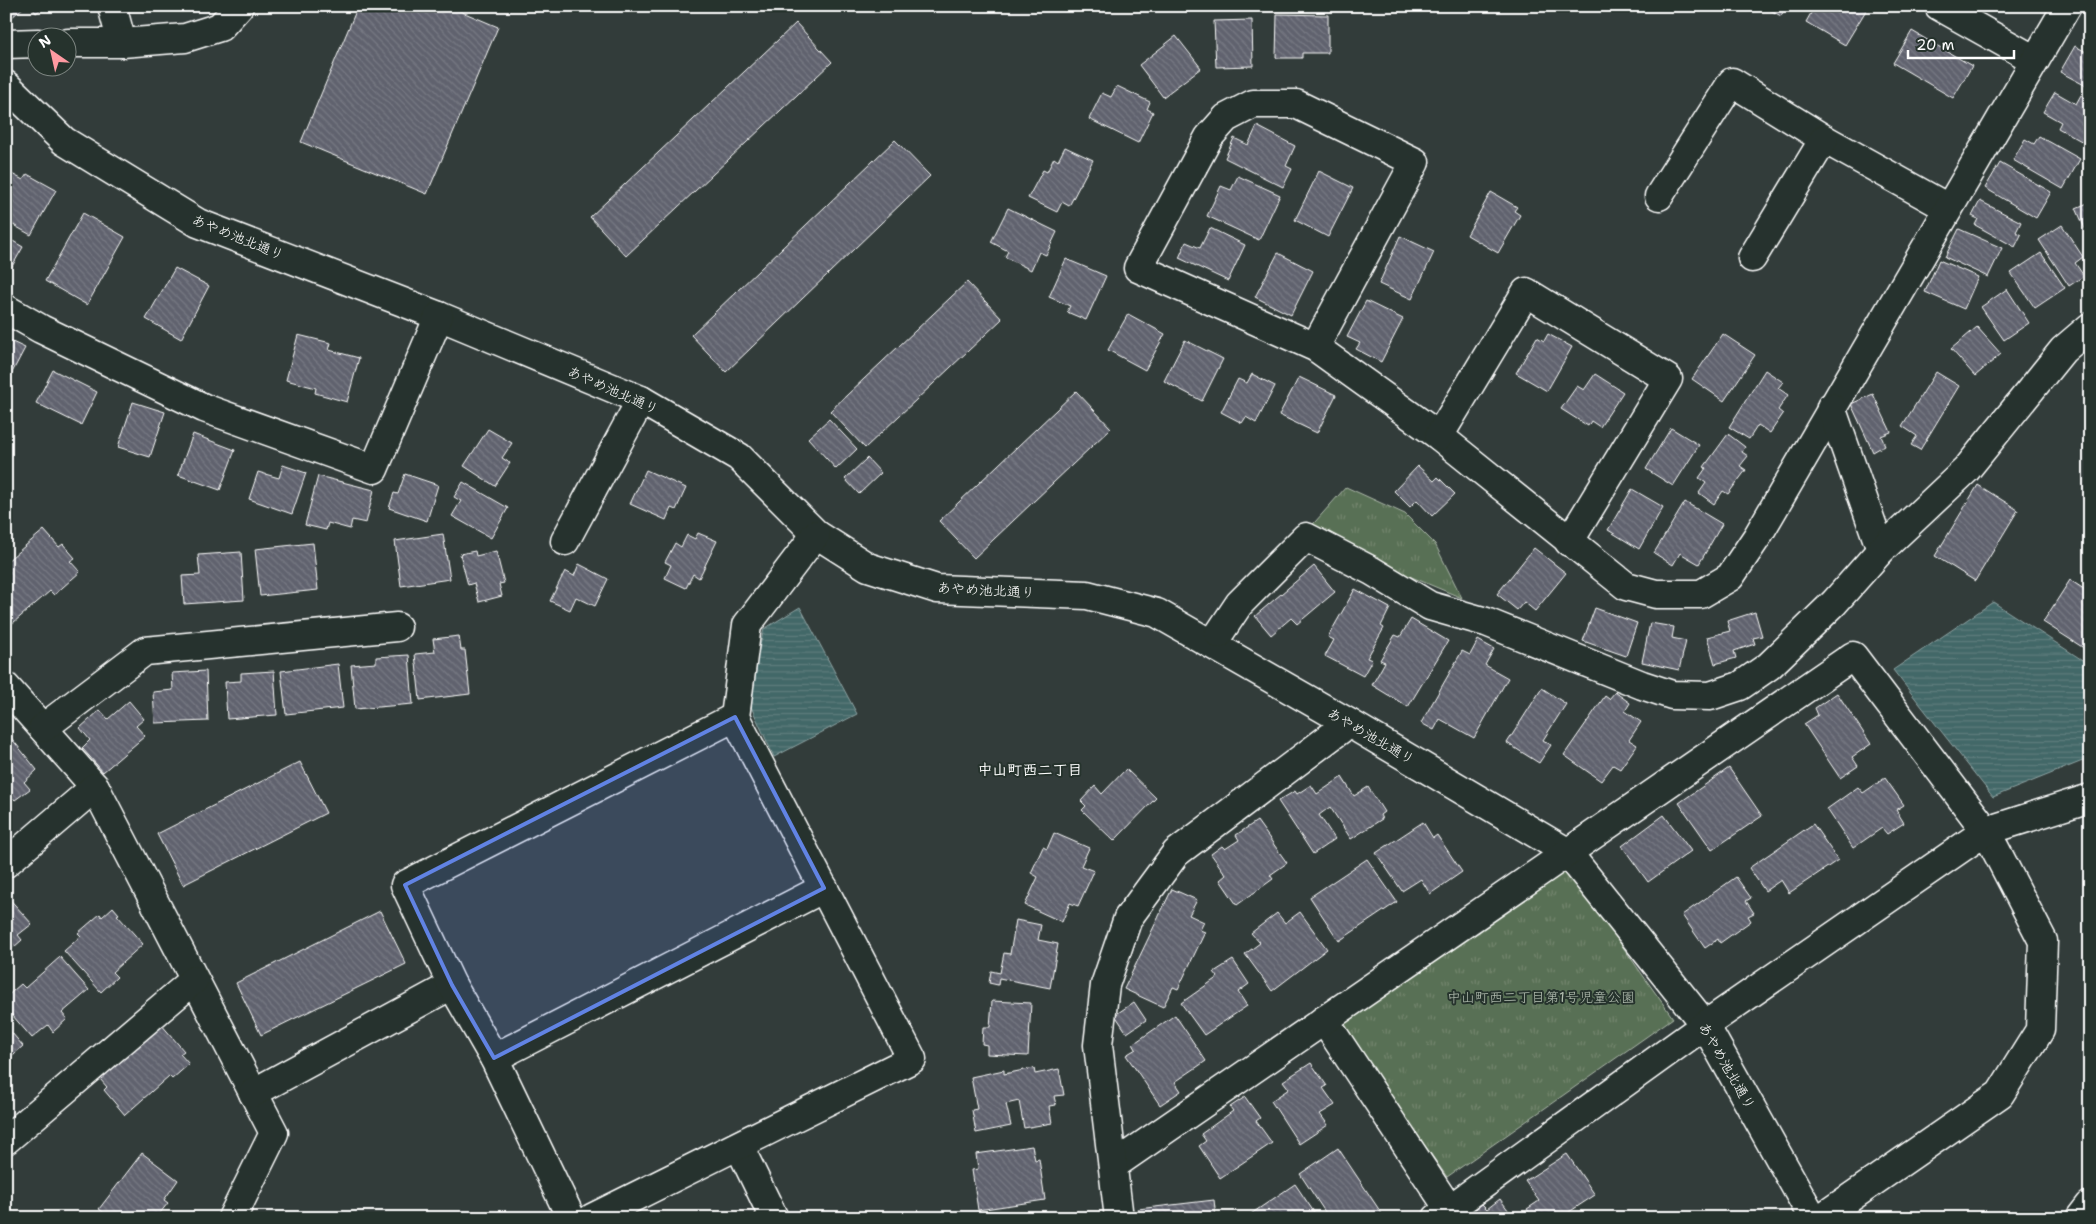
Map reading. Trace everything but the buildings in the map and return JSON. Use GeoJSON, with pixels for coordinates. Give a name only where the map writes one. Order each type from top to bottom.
{"type":"FeatureCollection","features":[{"type":"Feature","properties":{"kind":"street"},"geometry":{"type":"LineString","coordinates":[[112,6],[122,43]]}},
{"type":"Feature","properties":{"kind":"street"},"geometry":{"type":"LineString","coordinates":[[78,43],[122,43],[185,38],[220,27],[239,6]]}},
{"type":"Feature","properties":{"kind":"street"},"geometry":{"type":"LineString","coordinates":[[1939,6],[2035,60]]}},
{"type":"Feature","properties":{"kind":"street"},"geometry":{"type":"LineString","coordinates":[[1316,347],[1415,162],[1296,104],[1254,104],[1226,118],[1209,137],[1138,268],[1316,347],[1439,436],[1626,586],[1656,594],[1701,594],[1730,577],[1757,537],[2067,6]]}},
{"type":"Feature","properties":{"kind":"street"},"geometry":{"type":"LineString","coordinates":[[6,44],[28,44]]}},
{"type":"Feature","properties":{"kind":"street"},"geometry":{"type":"LineString","coordinates":[[1659,196],[1732,82],[1824,140],[1948,208]]}},
{"type":"Feature","properties":{"kind":"street","name":"あやめ池北通り"},"geometry":{"type":"LineString","coordinates":[[6,85],[64,141],[198,223],[440,316],[641,400],[739,457],[816,534],[868,567],[937,589],[1087,595],[1157,613],[1349,723],[1567,852],[1705,1025],[1813,1218]]}},
{"type":"Feature","properties":{"kind":"street"},"geometry":{"type":"LineString","coordinates":[[1752,258],[1824,140]]}},
{"type":"Feature","properties":{"kind":"street"},"geometry":{"type":"LineString","coordinates":[[1439,436],[1526,292],[1668,379],[1569,542]]}},
{"type":"Feature","properties":{"kind":"street"},"geometry":{"type":"LineString","coordinates":[[6,309],[42,329],[204,408],[374,469],[440,316]]}},
{"type":"Feature","properties":{"kind":"street"},"geometry":{"type":"LineString","coordinates":[[1218,634],[1239,604],[1306,537],[1372,572],[1430,606],[1486,622],[1650,688],[1672,695],[1710,696],[1740,686],[1769,666],[1834,603],[1881,550],[1966,470],[2063,350],[2090,327]]}},
{"type":"Feature","properties":{"kind":"street"},"geometry":{"type":"LineString","coordinates":[[565,541],[641,400]]}},
{"type":"Feature","properties":{"kind":"street"},"geometry":{"type":"LineString","coordinates":[[1831,408],[1881,550]]}},
{"type":"Feature","properties":{"kind":"street"},"geometry":{"type":"LineString","coordinates":[[592,1218],[912,1059],[736,717],[747,625],[816,534]]}},
{"type":"Feature","properties":{"kind":"street"},"geometry":{"type":"LineString","coordinates":[[43,728],[145,652],[397,627]]}},
{"type":"Feature","properties":{"kind":"street"},"geometry":{"type":"LineString","coordinates":[[1114,1165],[1853,656],[1986,831],[2043,941],[2040,1030],[2000,1094],[1821,1218]]}},
{"type":"Feature","properties":{"kind":"street"},"geometry":{"type":"LineString","coordinates":[[6,687],[94,787],[274,1133],[232,1218]]}},
{"type":"Feature","properties":{"kind":"street"},"geometry":{"type":"LineString","coordinates":[[571,1218],[494,1058],[452,986],[405,885],[736,717]]}},
{"type":"Feature","properties":{"kind":"street"},"geometry":{"type":"LineString","coordinates":[[1119,1218],[1098,1045],[1105,985],[1128,918],[1176,853],[1349,723]]}},
{"type":"Feature","properties":{"kind":"street"},"geometry":{"type":"LineString","coordinates":[[6,863],[94,787]]}},
{"type":"Feature","properties":{"kind":"street"},"geometry":{"type":"LineString","coordinates":[[1324,1020],[1443,1213],[1705,1025],[1986,831],[2090,798]]}},
{"type":"Feature","properties":{"kind":"street"},"geometry":{"type":"LineString","coordinates":[[494,1058],[824,888]]}},
{"type":"Feature","properties":{"kind":"street"},"geometry":{"type":"LineString","coordinates":[[6,1140],[194,980]]}},
{"type":"Feature","properties":{"kind":"street"},"geometry":{"type":"LineString","coordinates":[[253,1093],[452,986]]}},
{"type":"Feature","properties":{"kind":"street"},"geometry":{"type":"LineString","coordinates":[[739,1146],[774,1218]]}},
{"type":"Feature","properties":{"kind":"street"},"geometry":{"type":"LineString","coordinates":[[2080,1218],[2090,1205]]}},
{"type":"Feature","properties":{"kind":"highlighted area"},"geometry":{"type":"Polygon","coordinates":[[[735,717],[824,888],[494,1058],[452,985],[405,885],[735,717]]]}},
{"type":"Feature","properties":{"kind":"green space"},"geometry":{"type":"Polygon","coordinates":[[[1346,487],[1405,514],[1435,544],[1462,598],[1349,551],[1307,531],[1346,487]]]}},
{"type":"Feature","properties":{"kind":"green space","name":"中山町西二丁目第1号児童公園"},"geometry":{"type":"Polygon","coordinates":[[[1565,865],[1673,1018],[1447,1177],[1339,1023],[1565,865]]]}},
{"type":"Feature","properties":{"kind":"water"},"geometry":{"type":"Polygon","coordinates":[[[1993,602],[2090,665],[2090,758],[1993,797],[1893,670],[1993,602]]]}},
{"type":"Feature","properties":{"kind":"water"},"geometry":{"type":"Polygon","coordinates":[[[800,607],[857,714],[774,757],[747,698],[764,629],[800,607]]]}},
{"type":"Feature","properties":{"kind":"district","name":"中山町西二丁目"},"geometry":{"type":"Point","coordinates":[1030,770]}}]}
